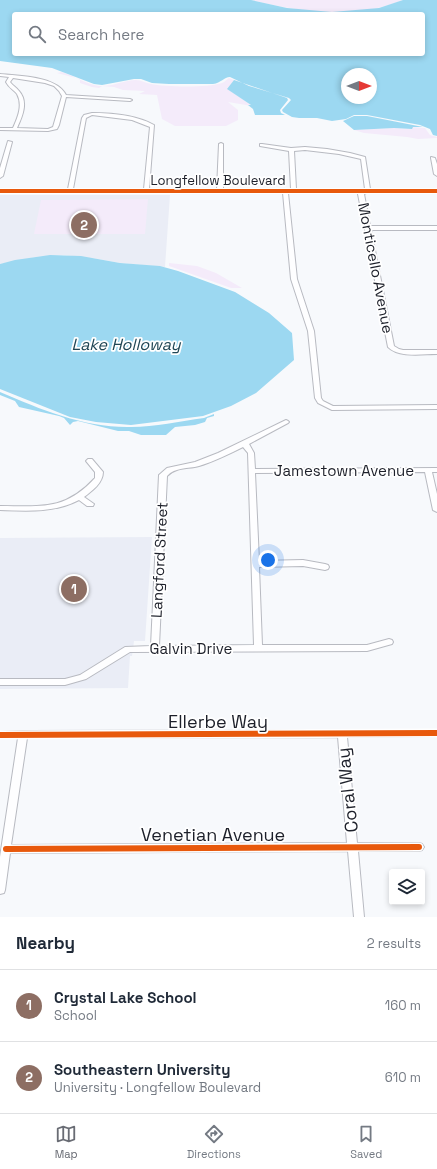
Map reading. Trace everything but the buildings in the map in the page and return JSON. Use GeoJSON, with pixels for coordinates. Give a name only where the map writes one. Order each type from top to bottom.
{"type":"FeatureCollection","features":[{"type":"Feature","properties":{"kind":"street"},"geometry":{"type":"LineString","coordinates":[[0,75],[51,83],[60,88],[64,96],[55,128],[48,130],[0,129]]}},
{"type":"Feature","properties":{"kind":"street"},"geometry":{"type":"LineString","coordinates":[[11,77],[8,82],[20,97],[23,108],[14,130]]}},
{"type":"Feature","properties":{"kind":"street"},"geometry":{"type":"LineString","coordinates":[[64,96],[130,100]]}},
{"type":"Feature","properties":{"kind":"street"},"geometry":{"type":"LineString","coordinates":[[70,192],[84,118],[89,114],[146,122],[152,126],[146,191]]}},
{"type":"Feature","properties":{"kind":"street"},"geometry":{"type":"LineString","coordinates":[[0,176],[10,142]]}},
{"type":"Feature","properties":{"kind":"street"},"geometry":{"type":"LineString","coordinates":[[220,191],[221,144]]}},
{"type":"Feature","properties":{"kind":"street"},"geometry":{"type":"LineString","coordinates":[[262,145],[288,148],[291,150],[300,148],[350,154],[363,158],[368,189],[365,191]]}},
{"type":"Feature","properties":{"kind":"street"},"geometry":{"type":"LineString","coordinates":[[291,150],[294,191]]}},
{"type":"Feature","properties":{"kind":"street"},"geometry":{"type":"LineString","coordinates":[[433,158],[437,174]]}},
{"type":"Feature","properties":{"kind":"street"},"geometry":{"type":"LineString","coordinates":[[285,191],[294,280],[311,331],[318,398],[320,402],[326,406],[343,408],[437,407]]}},
{"type":"Feature","properties":{"kind":"street","name":"Monticello Avenue"},"geometry":{"type":"LineString","coordinates":[[365,191],[361,194],[391,347],[397,351],[403,352],[437,352]]}},
{"type":"Feature","properties":{"kind":"street","name":"Longfellow Boulevard"},"geometry":{"type":"LineString","coordinates":[[0,192],[437,191]]}},
{"type":"Feature","properties":{"kind":"street"},"geometry":{"type":"LineString","coordinates":[[367,228],[437,228]]}},
{"type":"Feature","properties":{"kind":"street"},"geometry":{"type":"LineString","coordinates":[[258,648],[251,453],[245,444],[286,422]]}},
{"type":"Feature","properties":{"kind":"street","name":"Langford Street"},"geometry":{"type":"LineString","coordinates":[[155,648],[162,480],[166,472],[210,460],[245,444]]}},
{"type":"Feature","properties":{"kind":"street"},"geometry":{"type":"LineString","coordinates":[[0,508],[51,507],[68,503],[80,498],[92,488],[99,478],[99,472],[90,461]]}},
{"type":"Feature","properties":{"kind":"street"},"geometry":{"type":"LineString","coordinates":[[428,470],[437,510]]}},
{"type":"Feature","properties":{"kind":"street","name":"Jamestown Avenue"},"geometry":{"type":"LineString","coordinates":[[252,471],[437,470]]}},
{"type":"Feature","properties":{"kind":"street"},"geometry":{"type":"LineString","coordinates":[[80,498],[90,504]]}},
{"type":"Feature","properties":{"kind":"street"},"geometry":{"type":"LineString","coordinates":[[255,564],[303,563],[325,568]]}},
{"type":"Feature","properties":{"kind":"street","name":"Galvin Drive"},"geometry":{"type":"LineString","coordinates":[[0,682],[65,682],[83,677],[128,649],[367,648],[389,642]]}},
{"type":"Feature","properties":{"kind":"street","name":"Ellerbe Way"},"geometry":{"type":"LineString","coordinates":[[0,734],[437,733]]}},
{"type":"Feature","properties":{"kind":"street"},"geometry":{"type":"LineString","coordinates":[[0,890],[23,734]]}},
{"type":"Feature","properties":{"kind":"street","name":"Coral Way"},"geometry":{"type":"LineString","coordinates":[[342,734],[359,917]]}},
{"type":"Feature","properties":{"kind":"street","name":"Venetian Avenue"},"geometry":{"type":"LineString","coordinates":[[6,849],[420,847]]}},
{"type":"Feature","properties":{"kind":"shaded area"},"geometry":{"type":"Polygon","coordinates":[[[251,0],[403,0],[366,10],[327,12],[289,8],[251,0]]]}},
{"type":"Feature","properties":{"kind":"shaded area"},"geometry":{"type":"Polygon","coordinates":[[[62,72],[67,74],[76,78],[57,73],[62,72]]]}},
{"type":"Feature","properties":{"kind":"shaded area"},"geometry":{"type":"Polygon","coordinates":[[[229,78],[234,80],[228,89],[252,106],[228,102],[238,110],[238,120],[226,126],[175,126],[162,119],[157,95],[139,94],[145,91],[123,90],[114,87],[102,86],[140,80],[151,84],[166,86],[207,86],[222,83],[229,78]]]}},
{"type":"Feature","properties":{"kind":"shaded area"},"geometry":{"type":"Polygon","coordinates":[[[80,80],[102,86],[99,88],[92,87],[80,83],[80,80]]]}},
{"type":"Feature","properties":{"kind":"shaded area"},"geometry":{"type":"Polygon","coordinates":[[[412,127],[425,128],[430,135],[437,138],[418,139],[364,133],[354,130],[394,128],[412,129],[412,127]]]}},
{"type":"Feature","properties":{"kind":"shaded area"},"geometry":{"type":"Polygon","coordinates":[[[0,195],[170,195],[165,267],[120,263],[64,255],[36,257],[0,264],[0,195]]]}},
{"type":"Feature","properties":{"kind":"shaded area"},"geometry":{"type":"Polygon","coordinates":[[[148,199],[145,234],[34,234],[41,200],[148,199]]]}},
{"type":"Feature","properties":{"kind":"shaded area"},"geometry":{"type":"Polygon","coordinates":[[[169,263],[197,266],[216,273],[242,288],[231,288],[169,266],[169,263]]]}},
{"type":"Feature","properties":{"kind":"shaded area"},"geometry":{"type":"Polygon","coordinates":[[[152,537],[145,641],[134,641],[132,656],[130,656],[128,688],[0,689],[0,538],[152,537]]]}},
{"type":"Feature","properties":{"kind":"water"},"geometry":{"type":"Polygon","coordinates":[[[0,0],[251,0],[287,8],[332,12],[379,8],[403,0],[437,0],[437,136],[433,135],[430,129],[420,125],[367,115],[354,115],[346,119],[332,121],[317,118],[292,117],[282,110],[291,100],[289,98],[249,86],[230,77],[213,84],[152,83],[141,79],[134,79],[102,85],[94,84],[52,68],[0,61],[0,0]]]}},
{"type":"Feature","properties":{"kind":"water"},"geometry":{"type":"Polygon","coordinates":[[[234,80],[287,98],[288,100],[280,110],[281,113],[285,115],[255,115],[253,109],[248,105],[251,105],[227,89],[234,80]]]}},
{"type":"Feature","properties":{"kind":"water"},"geometry":{"type":"Polygon","coordinates":[[[354,116],[367,116],[423,127],[413,127],[412,129],[394,128],[354,130],[343,121],[354,116]]]}},
{"type":"Feature","properties":{"kind":"water","name":"Lake Holloway"},"geometry":{"type":"Polygon","coordinates":[[[50,255],[81,256],[120,263],[160,266],[235,292],[269,313],[292,333],[294,360],[256,393],[231,406],[203,416],[131,425],[96,422],[70,417],[0,389],[0,264],[15,260],[50,255]]]}},
{"type":"Feature","properties":{"kind":"water"},"geometry":{"type":"Polygon","coordinates":[[[0,392],[64,417],[114,427],[149,426],[204,418],[214,414],[214,416],[207,418],[205,422],[195,425],[175,427],[166,435],[141,435],[129,431],[118,431],[78,421],[73,422],[70,425],[64,418],[59,416],[19,407],[15,401],[0,395],[0,392]]]}},
{"type":"Feature","properties":{"kind":"cycle path"},"geometry":{"type":"LineString","coordinates":[[0,191],[437,191]]}},
{"type":"Feature","properties":{"kind":"cycle path"},"geometry":{"type":"LineString","coordinates":[[0,735],[437,733]]}},
{"type":"Feature","properties":{"kind":"cycle path"},"geometry":{"type":"LineString","coordinates":[[6,849],[419,847]]}},
{"type":"Feature","properties":{"kind":"place","name":"Southeastern University"},"geometry":{"type":"Point","coordinates":[84,225]}},
{"type":"Feature","properties":{"kind":"place","name":"Crystal Lake School"},"geometry":{"type":"Point","coordinates":[74,589]}}]}
